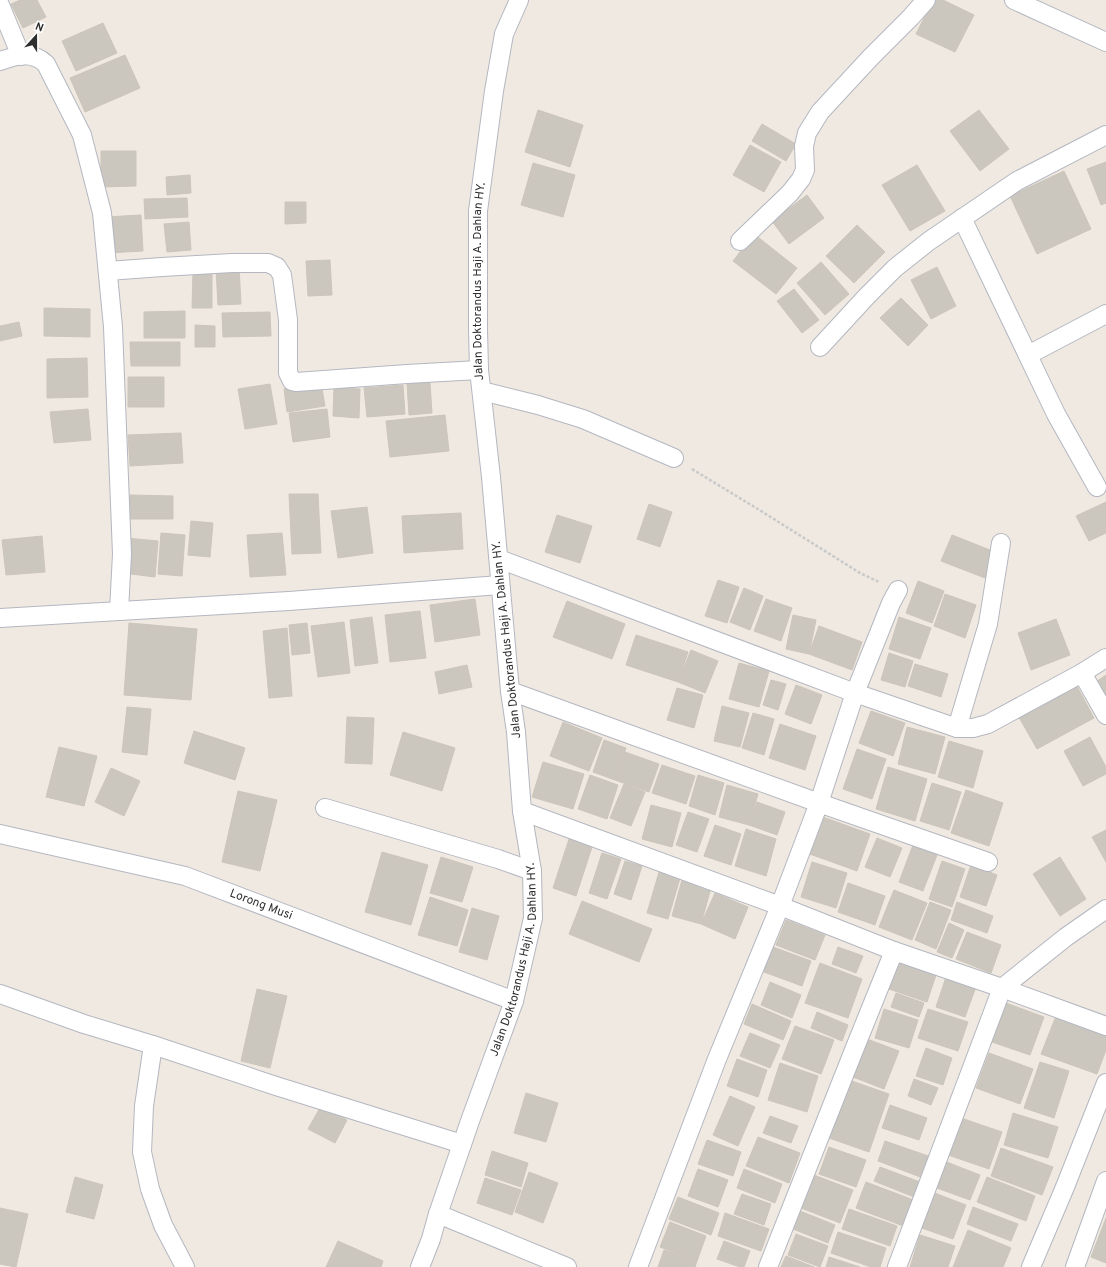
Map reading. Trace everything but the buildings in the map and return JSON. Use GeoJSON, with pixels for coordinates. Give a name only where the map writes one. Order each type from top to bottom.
{"type":"FeatureCollection","features":[{"type":"Feature","properties":{"kind":"street","name":"Jalan Doktorandus Haji A. Dahlan HY."},"geometry":{"type":"LineString","coordinates":[[420,1267],[431,1239],[462,1144],[514,1001],[533,918],[532,871],[522,810],[516,732],[510,691],[500,585],[499,559],[482,391],[478,370],[478,211],[494,91],[504,34],[519,0]]}},
{"type":"Feature","properties":{"kind":"street"},"geometry":{"type":"LineString","coordinates":[[740,241],[790,193],[802,179],[805,170],[804,146],[807,133],[820,112],[871,57],[912,17],[926,0]]}},
{"type":"Feature","properties":{"kind":"street"},"geometry":{"type":"LineString","coordinates":[[1014,0],[1106,42]]}},
{"type":"Feature","properties":{"kind":"street"},"geometry":{"type":"LineString","coordinates":[[0,5],[21,56]]}},
{"type":"Feature","properties":{"kind":"street"},"geometry":{"type":"LineString","coordinates":[[0,61],[11,57],[34,56],[40,58],[46,64],[82,135],[102,213],[113,327],[122,554],[119,611]]}},
{"type":"Feature","properties":{"kind":"street"},"geometry":{"type":"LineString","coordinates":[[820,347],[895,268],[929,241],[1017,181],[1106,135]]}},
{"type":"Feature","properties":{"kind":"street"},"geometry":{"type":"LineString","coordinates":[[962,218],[1056,414],[1096,486]]}},
{"type":"Feature","properties":{"kind":"street"},"geometry":{"type":"LineString","coordinates":[[108,271],[232,263],[268,263],[277,267],[282,275],[288,320],[288,373],[292,381],[296,382],[478,370]]}},
{"type":"Feature","properties":{"kind":"street"},"geometry":{"type":"LineString","coordinates":[[1028,355],[1106,314]]}},
{"type":"Feature","properties":{"kind":"street"},"geometry":{"type":"LineString","coordinates":[[482,391],[538,404],[583,419],[674,458]]}},
{"type":"Feature","properties":{"kind":"street"},"geometry":{"type":"LineString","coordinates":[[957,728],[988,624],[1001,543]]}},
{"type":"Feature","properties":{"kind":"street"},"geometry":{"type":"LineString","coordinates":[[499,559],[855,693],[957,728],[973,728],[988,724],[1082,673],[1106,658]]}},
{"type":"Feature","properties":{"kind":"street"},"geometry":{"type":"LineString","coordinates":[[0,618],[289,601],[500,585]]}},
{"type":"Feature","properties":{"kind":"street"},"geometry":{"type":"LineString","coordinates":[[638,1267],[717,1059],[780,906],[819,803],[855,693],[898,590]]}},
{"type":"Feature","properties":{"kind":"street"},"geometry":{"type":"LineString","coordinates":[[1082,673],[1106,715]]}},
{"type":"Feature","properties":{"kind":"street"},"geometry":{"type":"LineString","coordinates":[[510,691],[819,803],[988,862]]}},
{"type":"Feature","properties":{"kind":"street"},"geometry":{"type":"LineString","coordinates":[[325,808],[498,859],[532,871]]}},
{"type":"Feature","properties":{"kind":"street"},"geometry":{"type":"LineString","coordinates":[[522,810],[780,906],[894,951],[1106,1026]]}},
{"type":"Feature","properties":{"kind":"street","name":"Lorong Musi"},"geometry":{"type":"LineString","coordinates":[[0,834],[185,876],[514,1001]]}},
{"type":"Feature","properties":{"kind":"street"},"geometry":{"type":"LineString","coordinates":[[897,1267],[1002,988],[1066,937],[1106,909]]}},
{"type":"Feature","properties":{"kind":"street"},"geometry":{"type":"LineString","coordinates":[[768,1267],[894,951]]}},
{"type":"Feature","properties":{"kind":"street"},"geometry":{"type":"LineString","coordinates":[[0,994],[84,1024],[462,1144]]}},
{"type":"Feature","properties":{"kind":"street"},"geometry":{"type":"LineString","coordinates":[[153,1045],[144,1106],[142,1152],[150,1188],[163,1224],[185,1267]]}},
{"type":"Feature","properties":{"kind":"street"},"geometry":{"type":"LineString","coordinates":[[1031,1267],[1065,1187],[1106,1083]]}},
{"type":"Feature","properties":{"kind":"street"},"geometry":{"type":"LineString","coordinates":[[1079,1266],[1106,1181]]}},
{"type":"Feature","properties":{"kind":"street"},"geometry":{"type":"LineString","coordinates":[[438,1214],[567,1267]]}},
{"type":"Feature","properties":{"kind":"path"},"geometry":{"type":"LineString","coordinates":[[674,458],[860,573],[898,590]]}}]}
